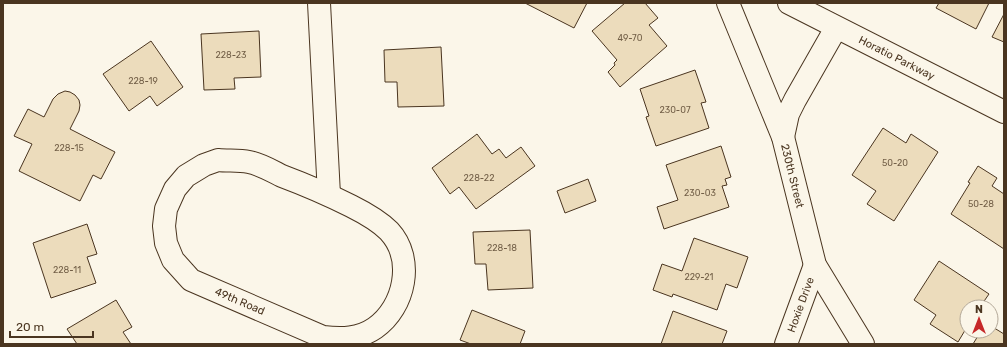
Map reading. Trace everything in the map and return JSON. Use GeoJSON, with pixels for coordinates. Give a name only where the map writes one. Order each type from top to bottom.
{"type":"FeatureCollection","features":[{"type":"Feature","properties":{"kind":"street"},"geometry":{"type":"LineString","coordinates":[[318,3],[329,195]]}},
{"type":"Feature","properties":{"kind":"street","name":"230th Street"},"geometry":{"type":"LineString","coordinates":[[728,3],[783,137],[815,265],[863,344]]}},
{"type":"Feature","properties":{"kind":"street","name":"Horatio Parkway"},"geometry":{"type":"LineString","coordinates":[[789,3],[1004,112]]}},
{"type":"Feature","properties":{"kind":"street"},"geometry":{"type":"LineString","coordinates":[[783,137],[786,119],[795,100],[836,28]]}},
{"type":"Feature","properties":{"kind":"street","name":"49th Road"},"geometry":{"type":"LineString","coordinates":[[218,160],[249,162],[329,195],[374,218],[390,232],[399,247],[404,267],[401,293],[391,313],[375,328],[358,336],[344,339],[323,337],[191,280],[173,260],[166,243],[164,226],[166,209],[175,189],[186,176],[204,165],[218,160]]}},
{"type":"Feature","properties":{"kind":"street","name":"Hoxie Drive"},"geometry":{"type":"LineString","coordinates":[[786,344],[815,265]]}},
{"type":"Feature","properties":{"kind":"building"},"geometry":{"type":"Polygon","coordinates":[[[525,3],[587,3],[574,28],[525,3]]]}},
{"type":"Feature","properties":{"kind":"building"},"geometry":{"type":"Polygon","coordinates":[[[625,3],[645,3],[658,18],[649,25],[667,46],[620,87],[608,72],[615,65],[614,63],[617,60],[592,31],[625,3]]]}},
{"type":"Feature","properties":{"kind":"building"},"geometry":{"type":"Polygon","coordinates":[[[939,3],[989,3],[976,29],[936,8],[939,3]]]}},
{"type":"Feature","properties":{"kind":"building"},"geometry":{"type":"Polygon","coordinates":[[[1004,14],[1004,42],[992,37],[1004,14]]]}},
{"type":"Feature","properties":{"kind":"building"},"geometry":{"type":"Polygon","coordinates":[[[259,31],[261,77],[234,78],[235,89],[204,90],[201,34],[259,31]]]}},
{"type":"Feature","properties":{"kind":"building"},"geometry":{"type":"Polygon","coordinates":[[[151,41],[183,87],[157,106],[150,96],[129,111],[103,74],[151,41]]]}},
{"type":"Feature","properties":{"kind":"building"},"geometry":{"type":"Polygon","coordinates":[[[441,47],[444,106],[398,107],[397,82],[385,82],[384,50],[441,47]]]}},
{"type":"Feature","properties":{"kind":"building"},"geometry":{"type":"Polygon","coordinates":[[[695,70],[706,102],[701,103],[709,128],[656,146],[646,117],[649,116],[640,89],[695,70]]]}},
{"type":"Feature","properties":{"kind":"building"},"geometry":{"type":"Polygon","coordinates":[[[65,91],[75,95],[79,100],[80,105],[79,111],[70,129],[115,152],[101,179],[93,175],[80,201],[19,171],[32,144],[14,136],[28,109],[44,117],[53,99],[58,94],[65,91]]]}},
{"type":"Feature","properties":{"kind":"building"},"geometry":{"type":"Polygon","coordinates":[[[883,128],[906,143],[911,134],[938,152],[894,221],[867,204],[876,191],[852,175],[883,128]]]}},
{"type":"Feature","properties":{"kind":"building"},"geometry":{"type":"Polygon","coordinates":[[[477,134],[492,154],[499,149],[506,158],[521,147],[535,166],[476,209],[459,187],[450,194],[432,168],[477,134]]]}},
{"type":"Feature","properties":{"kind":"building"},"geometry":{"type":"Polygon","coordinates":[[[721,146],[731,177],[725,179],[727,185],[722,186],[729,207],[664,229],[657,207],[678,200],[666,165],[721,146]]]}},
{"type":"Feature","properties":{"kind":"building"},"geometry":{"type":"Polygon","coordinates":[[[978,166],[997,178],[992,186],[1004,194],[1004,249],[951,214],[970,183],[968,182],[978,166]]]}},
{"type":"Feature","properties":{"kind":"building"},"geometry":{"type":"Polygon","coordinates":[[[588,179],[596,201],[565,213],[557,191],[588,179]]]}},
{"type":"Feature","properties":{"kind":"building"},"geometry":{"type":"Polygon","coordinates":[[[87,224],[97,254],[87,257],[96,283],[51,298],[33,243],[87,224]]]}},
{"type":"Feature","properties":{"kind":"building"},"geometry":{"type":"Polygon","coordinates":[[[530,230],[533,288],[488,290],[486,264],[475,264],[473,232],[530,230]]]}},
{"type":"Feature","properties":{"kind":"building"},"geometry":{"type":"Polygon","coordinates":[[[694,238],[748,257],[737,288],[726,284],[717,310],[673,294],[672,297],[653,290],[662,264],[682,271],[694,238]]]}},
{"type":"Feature","properties":{"kind":"building"},"geometry":{"type":"Polygon","coordinates":[[[939,261],[989,294],[986,299],[959,299],[960,339],[958,342],[930,324],[936,315],[914,300],[939,261]]]}},
{"type":"Feature","properties":{"kind":"building"},"geometry":{"type":"Polygon","coordinates":[[[116,300],[132,327],[123,332],[131,344],[77,344],[67,329],[116,300]]]}},
{"type":"Feature","properties":{"kind":"building"},"geometry":{"type":"Polygon","coordinates":[[[472,310],[525,331],[520,344],[471,344],[460,340],[472,310]]]}},
{"type":"Feature","properties":{"kind":"building"},"geometry":{"type":"Polygon","coordinates":[[[673,311],[727,331],[722,344],[661,344],[673,311]]]}},
{"type":"Feature","properties":{"kind":"building"},"geometry":{"type":"Polygon","coordinates":[[[999,331],[1004,334],[1004,344],[973,344],[976,339],[999,339],[999,331]]]}}]}
